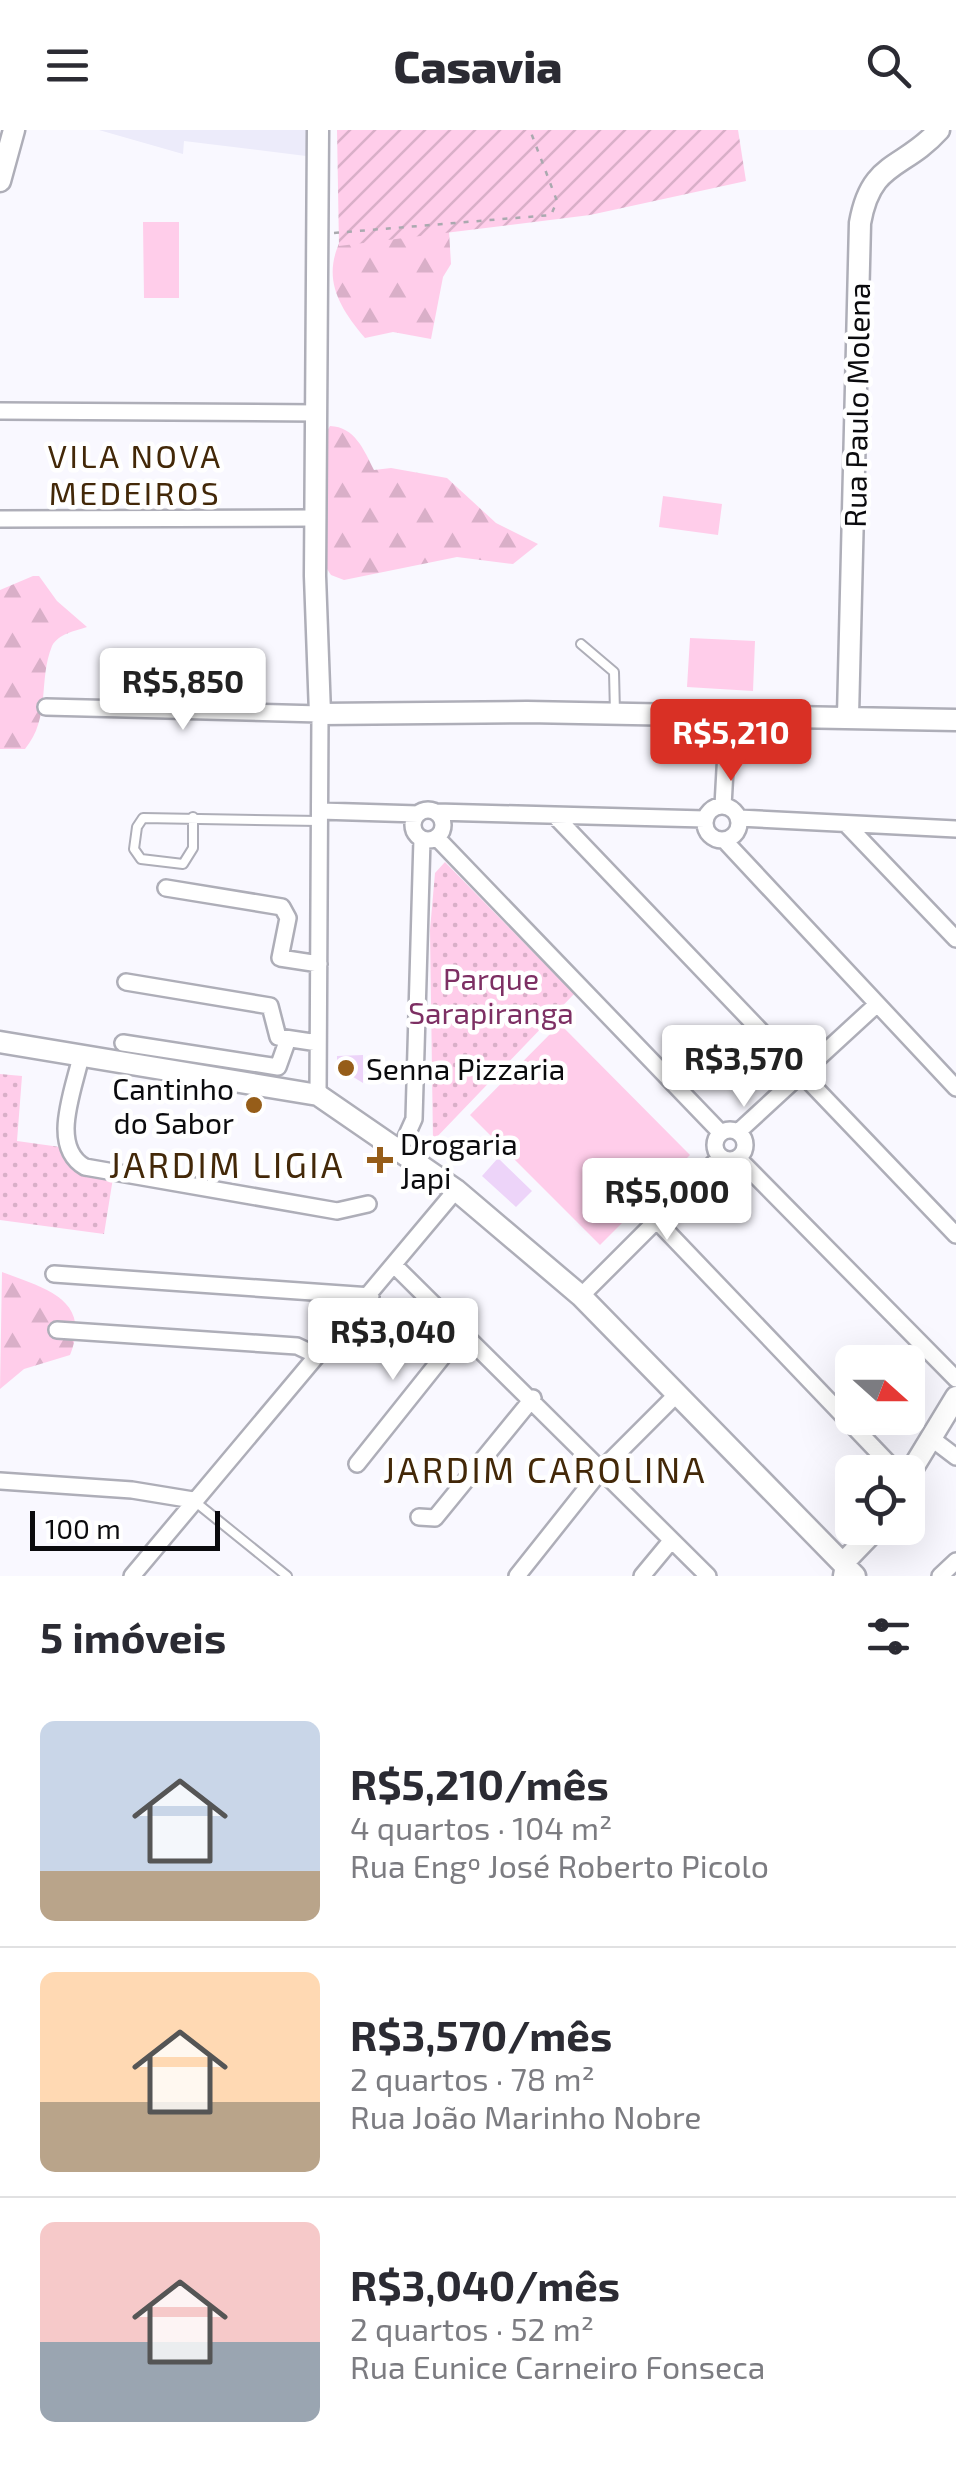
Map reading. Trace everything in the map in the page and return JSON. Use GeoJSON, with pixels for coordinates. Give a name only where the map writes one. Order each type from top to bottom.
{"type":"FeatureCollection","features":[{"type":"Feature","properties":{"kind":"street"},"geometry":{"type":"LineString","coordinates":[[0,180],[3,157],[14,130]]}},
{"type":"Feature","properties":{"kind":"street"},"geometry":{"type":"LineString","coordinates":[[318,130],[318,1094]]}},
{"type":"Feature","properties":{"kind":"street","name":"Rua Paulo Molena"},"geometry":{"type":"LineString","coordinates":[[848,716],[860,223],[864,201],[883,169],[938,130]]}},
{"type":"Feature","properties":{"kind":"street"},"geometry":{"type":"LineString","coordinates":[[0,411],[318,413]]}},
{"type":"Feature","properties":{"kind":"street"},"geometry":{"type":"LineString","coordinates":[[0,519],[316,518]]}},
{"type":"Feature","properties":{"kind":"street"},"geometry":{"type":"LineString","coordinates":[[46,707],[320,714],[615,712],[956,720]]}},
{"type":"Feature","properties":{"kind":"street"},"geometry":{"type":"LineString","coordinates":[[723,806],[728,715]]}},
{"type":"Feature","properties":{"kind":"street"},"geometry":{"type":"LineString","coordinates":[[705,818],[712,809],[723,806]]}},
{"type":"Feature","properties":{"kind":"street"},"geometry":{"type":"LineString","coordinates":[[723,806],[739,818],[956,830]]}},
{"type":"Feature","properties":{"kind":"street"},"geometry":{"type":"LineString","coordinates":[[320,816],[436,812],[705,818]]}},
{"type":"Feature","properties":{"kind":"street"},"geometry":{"type":"LineString","coordinates":[[401,1148],[414,1119],[417,902],[430,839],[444,825],[436,812]]}},
{"type":"Feature","properties":{"kind":"street"},"geometry":{"type":"LineString","coordinates":[[418,814],[413,828],[430,839],[745,1145],[738,1158]]}},
{"type":"Feature","properties":{"kind":"street"},"geometry":{"type":"LineString","coordinates":[[556,817],[956,1235]]}},
{"type":"Feature","properties":{"kind":"street"},"geometry":{"type":"LineString","coordinates":[[705,818],[709,834],[724,840],[875,1006],[956,1088]]}},
{"type":"Feature","properties":{"kind":"street"},"geometry":{"type":"LineString","coordinates":[[724,840],[734,835],[739,818]]}},
{"type":"Feature","properties":{"kind":"street"},"geometry":{"type":"LineString","coordinates":[[846,824],[956,939]]}},
{"type":"Feature","properties":{"kind":"street"},"geometry":{"type":"LineString","coordinates":[[166,888],[282,907],[288,918],[280,958],[319,964]]}},
{"type":"Feature","properties":{"kind":"street"},"geometry":{"type":"LineString","coordinates":[[126,982],[270,1006],[278,1037],[318,1043]]}},
{"type":"Feature","properties":{"kind":"street"},"geometry":{"type":"LineString","coordinates":[[720,1157],[714,1144],[801,1077],[875,1006]]}},
{"type":"Feature","properties":{"kind":"street"},"geometry":{"type":"LineString","coordinates":[[123,1043],[278,1067],[288,1038]]}},
{"type":"Feature","properties":{"kind":"street"},"geometry":{"type":"LineString","coordinates":[[0,1042],[318,1094],[401,1148],[456,1190],[582,1296],[850,1574],[866,1545]]}},
{"type":"Feature","properties":{"kind":"street"},"geometry":{"type":"LineString","coordinates":[[81,1056],[64,1141],[73,1160],[85,1167],[337,1210],[368,1204]]}},
{"type":"Feature","properties":{"kind":"street"},"geometry":{"type":"LineString","coordinates":[[582,1296],[720,1157],[738,1158],[956,1379]]}},
{"type":"Feature","properties":{"kind":"street"},"geometry":{"type":"LineString","coordinates":[[132,1576],[316,1356],[396,1267],[456,1190]]}},
{"type":"Feature","properties":{"kind":"street"},"geometry":{"type":"LineString","coordinates":[[657,1220],[881,1455]]}},
{"type":"Feature","properties":{"kind":"street"},"geometry":{"type":"LineString","coordinates":[[396,1267],[533,1398],[708,1576]]}},
{"type":"Feature","properties":{"kind":"street"},"geometry":{"type":"LineString","coordinates":[[54,1274],[371,1296]]}},
{"type":"Feature","properties":{"kind":"street"},"geometry":{"type":"LineString","coordinates":[[58,1330],[298,1346],[316,1356]]}},
{"type":"Feature","properties":{"kind":"street"},"geometry":{"type":"LineString","coordinates":[[357,1464],[464,1330]]}},
{"type":"Feature","properties":{"kind":"street"},"geometry":{"type":"LineString","coordinates":[[517,1576],[602,1469],[675,1396]]}},
{"type":"Feature","properties":{"kind":"street"},"geometry":{"type":"LineString","coordinates":[[921,1455],[956,1397]]}},
{"type":"Feature","properties":{"kind":"street"},"geometry":{"type":"LineString","coordinates":[[419,1518],[434,1518],[533,1398]]}},
{"type":"Feature","properties":{"kind":"street"},"geometry":{"type":"LineString","coordinates":[[931,1438],[956,1457]]}},
{"type":"Feature","properties":{"kind":"street"},"geometry":{"type":"LineString","coordinates":[[0,1480],[132,1490],[193,1500]]}},
{"type":"Feature","properties":{"kind":"street"},"geometry":{"type":"LineString","coordinates":[[642,1576],[671,1541]]}},
{"type":"Feature","properties":{"kind":"street"},"geometry":{"type":"LineString","coordinates":[[940,1576],[956,1562]]}},
{"type":"Feature","properties":{"kind":"lane"},"geometry":{"type":"LineString","coordinates":[[581,644],[614,672],[615,712]]}},
{"type":"Feature","properties":{"kind":"lane"},"geometry":{"type":"LineString","coordinates":[[193,816],[194,848],[183,864],[141,859],[134,849],[136,827],[144,818],[193,816],[320,816]]}},
{"type":"Feature","properties":{"kind":"lane"},"geometry":{"type":"LineString","coordinates":[[193,1500],[288,1576]]}},
{"type":"Feature","properties":{"kind":"path"},"geometry":{"type":"LineString","coordinates":[[319,234],[551,215],[557,201],[530,130]]}},
{"type":"Feature","properties":{"kind":"shaded area"},"geometry":{"type":"Polygon","coordinates":[[[99,130],[307,130],[306,156],[184,141],[183,154],[99,130]]]}},
{"type":"Feature","properties":{"kind":"green space"},"geometry":{"type":"Polygon","coordinates":[[[337,130],[738,130],[746,181],[590,215],[339,246],[337,130]]]}},
{"type":"Feature","properties":{"kind":"green space"},"geometry":{"type":"Polygon","coordinates":[[[143,222],[179,222],[179,298],[144,298],[143,222]]]}},
{"type":"Feature","properties":{"kind":"green space"},"geometry":{"type":"Polygon","coordinates":[[[350,224],[449,231],[451,264],[443,277],[431,339],[393,332],[365,338],[354,324],[338,297],[333,270],[340,241],[350,224]]]}},
{"type":"Feature","properties":{"kind":"green space"},"geometry":{"type":"Polygon","coordinates":[[[330,426],[352,435],[374,470],[391,468],[447,478],[496,523],[538,544],[513,564],[457,557],[344,580],[331,575],[321,560],[324,436],[330,426]]]}},
{"type":"Feature","properties":{"kind":"green space"},"geometry":{"type":"Polygon","coordinates":[[[663,496],[722,504],[718,535],[659,527],[663,496]]]}},
{"type":"Feature","properties":{"kind":"green space"},"geometry":{"type":"Polygon","coordinates":[[[39,576],[57,601],[87,627],[63,636],[52,646],[38,725],[25,749],[0,749],[0,590],[39,576]]]}},
{"type":"Feature","properties":{"kind":"green space"},"geometry":{"type":"Polygon","coordinates":[[[690,638],[755,641],[753,691],[687,687],[690,638]]]}},
{"type":"Feature","properties":{"kind":"green space","name":"Parque Sarapiranga"},"geometry":{"type":"Polygon","coordinates":[[[445,862],[574,994],[433,1141],[430,930],[435,873],[445,862]]]}},
{"type":"Feature","properties":{"kind":"green space"},"geometry":{"type":"Polygon","coordinates":[[[560,1024],[690,1155],[600,1245],[470,1115],[560,1024]]]}},
{"type":"Feature","properties":{"kind":"green space"},"geometry":{"type":"Polygon","coordinates":[[[0,1074],[22,1076],[17,1141],[60,1147],[69,1162],[81,1171],[113,1178],[104,1234],[0,1220],[0,1074]]]}},
{"type":"Feature","properties":{"kind":"green space"},"geometry":{"type":"Polygon","coordinates":[[[2,1272],[61,1299],[75,1321],[75,1336],[70,1355],[24,1369],[0,1389],[2,1272]]]}},
{"type":"Feature","properties":{"kind":"building"},"geometry":{"type":"Polygon","coordinates":[[[363,1055],[363,1083],[337,1067],[337,1056],[363,1055]]]}},
{"type":"Feature","properties":{"kind":"building"},"geometry":{"type":"Polygon","coordinates":[[[498,1158],[532,1191],[516,1207],[482,1176],[498,1158]]]}},
{"type":"Feature","properties":{"kind":"place","name":"Senna Pizzaria"},"geometry":{"type":"Point","coordinates":[346,1068]}},
{"type":"Feature","properties":{"kind":"place","name":"Cantinho do Sabor"},"geometry":{"type":"Point","coordinates":[254,1105]}},
{"type":"Feature","properties":{"kind":"place","name":"Drogaria Japi"},"geometry":{"type":"Point","coordinates":[380,1160]}},
{"type":"Feature","properties":{"kind":"district","name":"VILA NOVA MEDEIROS"},"geometry":{"type":"Point","coordinates":[135,474]}},
{"type":"Feature","properties":{"kind":"district","name":"JARDIM LIGIA"},"geometry":{"type":"Point","coordinates":[227,1164]}},
{"type":"Feature","properties":{"kind":"district","name":"JARDIM CAROLINA"},"geometry":{"type":"Point","coordinates":[545,1469]}}]}
